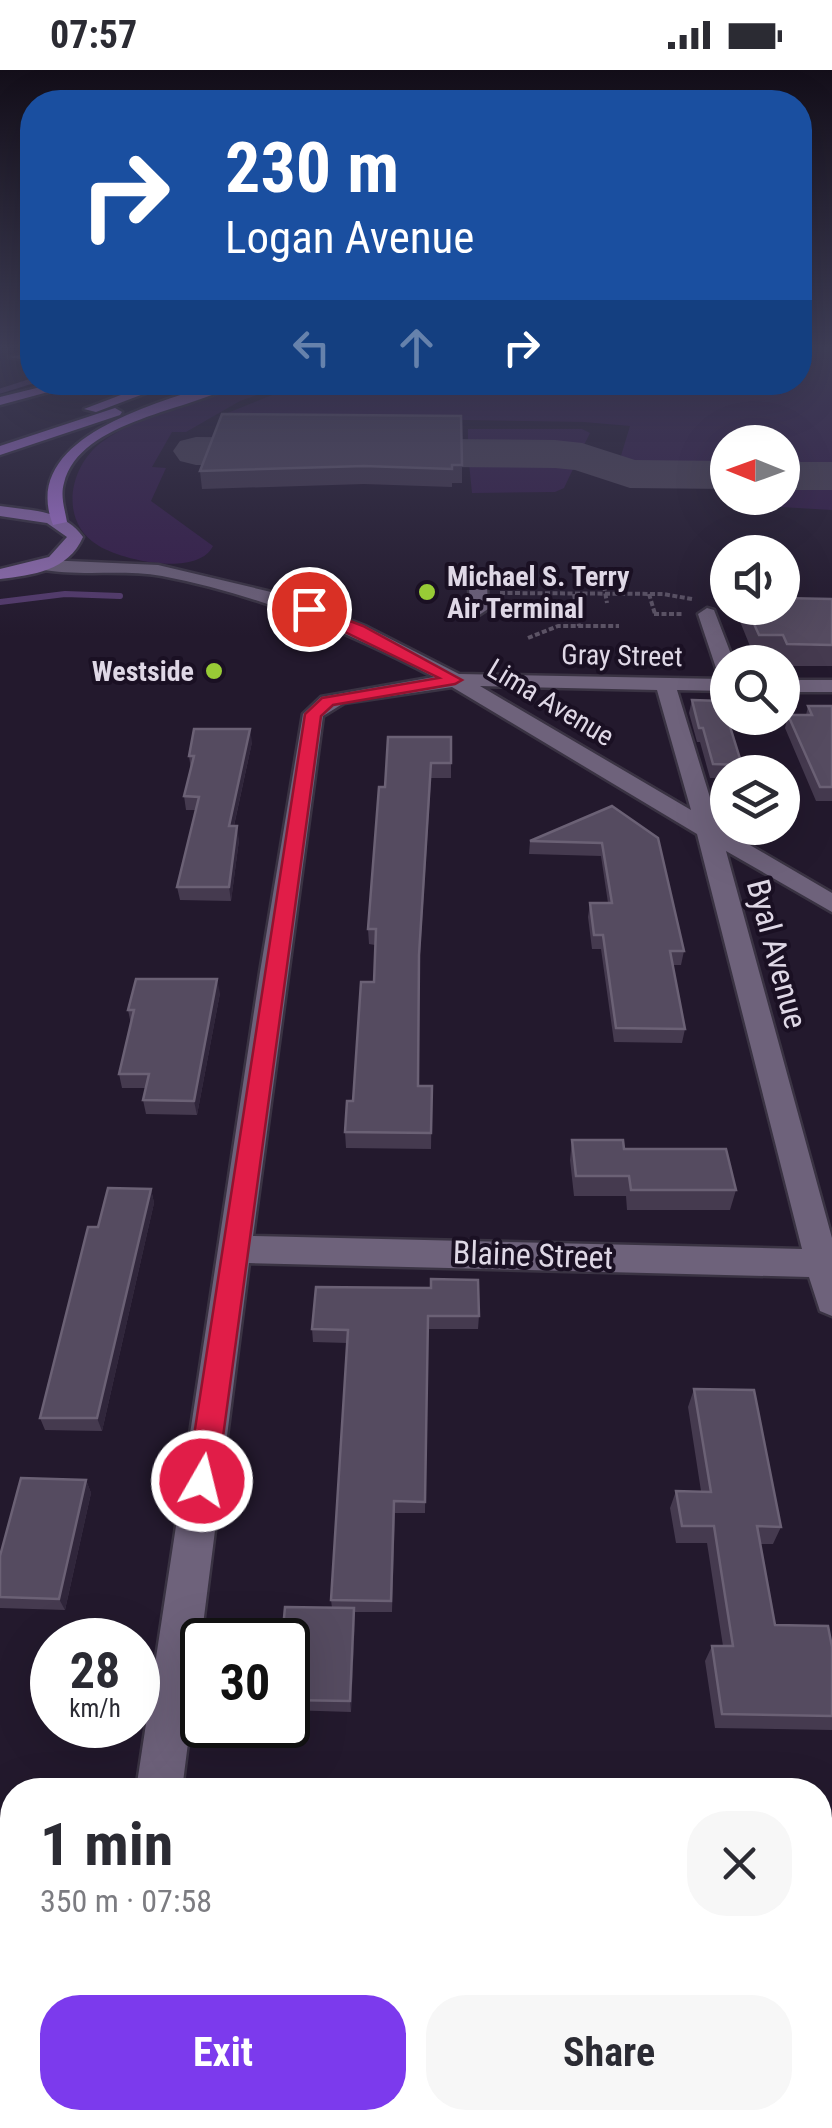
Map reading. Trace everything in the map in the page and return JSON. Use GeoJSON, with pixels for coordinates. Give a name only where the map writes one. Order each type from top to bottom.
{"type":"FeatureCollection","features":[{"type":"Feature","properties":{"kind":"highway"},"geometry":{"type":"LineString","coordinates":[[60,522],[56,484],[72,457],[87,444]]}},
{"type":"Feature","properties":{"kind":"main road"},"geometry":{"type":"LineString","coordinates":[[0,511],[60,522],[71,528],[76,537],[73,547],[44,565],[0,574]]}},
{"type":"Feature","properties":{"kind":"street"},"geometry":{"type":"LineString","coordinates":[[76,537],[91,551],[158,570]]}},
{"type":"Feature","properties":{"kind":"street","name":"Lima Avenue"},"geometry":{"type":"LineString","coordinates":[[44,565],[158,570],[309,609],[455,680],[825,896]]}},
{"type":"Feature","properties":{"kind":"street"},"geometry":{"type":"LineString","coordinates":[[701,606],[716,645]]}},
{"type":"Feature","properties":{"kind":"street","name":"Gray Street"},"geometry":{"type":"LineString","coordinates":[[161,1778],[313,714],[328,701],[455,680],[710,685]]}},
{"type":"Feature","properties":{"kind":"street","name":"Byal Avenue"},"geometry":{"type":"LineString","coordinates":[[665,684],[827,1264],[832,1301]]}},
{"type":"Feature","properties":{"kind":"street"},"geometry":{"type":"LineString","coordinates":[[800,686],[832,686]]}},
{"type":"Feature","properties":{"kind":"street","name":"Blaine Street"},"geometry":{"type":"LineString","coordinates":[[234,1249],[827,1264]]}},
{"type":"Feature","properties":{"kind":"path"},"geometry":{"type":"LineString","coordinates":[[604,586],[607,603]]}},
{"type":"Feature","properties":{"kind":"path"},"geometry":{"type":"LineString","coordinates":[[574,594],[579,626]]}},
{"type":"Feature","properties":{"kind":"path"},"geometry":{"type":"LineString","coordinates":[[649,594],[654,614]]}},
{"type":"Feature","properties":{"kind":"path"},"geometry":{"type":"LineString","coordinates":[[479,595],[649,594],[701,606]]}},
{"type":"Feature","properties":{"kind":"path"},"geometry":{"type":"LineString","coordinates":[[528,638],[558,626],[620,626]]}},
{"type":"Feature","properties":{"kind":"shaded area"},"geometry":{"type":"Polygon","coordinates":[[[100,444],[165,444],[152,467],[166,468],[151,501],[213,546],[205,556],[177,564],[142,561],[110,552],[86,536],[73,509],[73,494],[82,465],[100,444]]]}},
{"type":"Feature","properties":{"kind":"shaded area"},"geometry":{"type":"Polygon","coordinates":[[[468,444],[584,444],[571,451],[468,450],[468,444]]]}},
{"type":"Feature","properties":{"kind":"shaded area"},"geometry":{"type":"Polygon","coordinates":[[[625,444],[710,444],[710,469],[635,468],[620,459],[625,444]]]}},
{"type":"Feature","properties":{"kind":"shaded area"},"geometry":{"type":"Polygon","coordinates":[[[800,444],[832,444],[832,469],[800,469],[800,444]]]}},
{"type":"Feature","properties":{"kind":"shaded area"},"geometry":{"type":"Polygon","coordinates":[[[481,459],[559,459],[574,467],[564,488],[555,492],[472,493],[469,463],[481,463],[481,459]]]}},
{"type":"Feature","properties":{"kind":"shaded area"},"geometry":{"type":"Polygon","coordinates":[[[832,487],[832,510],[800,508],[800,488],[832,487]]]}},
{"type":"Feature","properties":{"kind":"building"},"geometry":{"type":"Polygon","coordinates":[[[210,444],[462,444],[462,465],[452,465],[452,469],[364,466],[200,471],[210,444]]]}},
{"type":"Feature","properties":{"kind":"building"},"geometry":{"type":"Polygon","coordinates":[[[800,598],[832,599],[832,645],[787,644],[783,635],[759,635],[755,625],[800,625],[800,598]]]}},
{"type":"Feature","properties":{"kind":"building"},"geometry":{"type":"Polygon","coordinates":[[[692,700],[710,701],[710,735],[733,735],[739,755],[710,755],[703,728],[699,728],[692,700]]]}},
{"type":"Feature","properties":{"kind":"building"},"geometry":{"type":"Polygon","coordinates":[[[808,706],[832,706],[832,787],[820,787],[797,735],[800,735],[800,715],[812,715],[808,706]]]}},
{"type":"Feature","properties":{"kind":"building"},"geometry":{"type":"Polygon","coordinates":[[[194,729],[250,729],[229,826],[237,826],[229,887],[177,887],[199,797],[184,796],[194,756],[189,756],[194,729]]]}},
{"type":"Feature","properties":{"kind":"building"},"geometry":{"type":"Polygon","coordinates":[[[388,737],[451,737],[451,763],[431,763],[419,955],[418,1086],[432,1086],[431,1133],[345,1132],[347,1101],[353,1101],[361,982],[374,982],[376,929],[368,929],[379,787],[385,787],[388,737]]]}},
{"type":"Feature","properties":{"kind":"building"},"geometry":{"type":"Polygon","coordinates":[[[612,806],[658,838],[684,951],[670,951],[685,1029],[616,1028],[603,935],[594,935],[590,903],[612,903],[602,843],[530,841],[612,806]]]}},
{"type":"Feature","properties":{"kind":"building"},"geometry":{"type":"Polygon","coordinates":[[[136,979],[217,979],[194,1101],[143,1100],[149,1074],[119,1074],[134,1010],[128,1010],[136,979]]]}},
{"type":"Feature","properties":{"kind":"building"},"geometry":{"type":"Polygon","coordinates":[[[572,1140],[623,1140],[624,1149],[726,1149],[736,1190],[631,1190],[629,1176],[576,1176],[572,1140]]]}},
{"type":"Feature","properties":{"kind":"building"},"geometry":{"type":"Polygon","coordinates":[[[108,1188],[151,1189],[97,1418],[40,1418],[88,1227],[98,1227],[108,1188]]]}},
{"type":"Feature","properties":{"kind":"building"},"geometry":{"type":"Polygon","coordinates":[[[431,1279],[478,1280],[479,1316],[428,1316],[425,1502],[394,1501],[391,1601],[331,1600],[348,1330],[312,1329],[316,1287],[431,1288],[431,1279]]]}},
{"type":"Feature","properties":{"kind":"building"},"geometry":{"type":"Polygon","coordinates":[[[694,1389],[754,1390],[781,1527],[757,1526],[775,1625],[828,1626],[832,1647],[832,1716],[722,1714],[712,1646],[733,1646],[714,1526],[682,1526],[676,1491],[711,1492],[694,1389]]]}},
{"type":"Feature","properties":{"kind":"building"},"geometry":{"type":"Polygon","coordinates":[[[21,1478],[86,1480],[59,1599],[0,1597],[0,1556],[21,1478]]]}},
{"type":"Feature","properties":{"kind":"building"},"geometry":{"type":"Polygon","coordinates":[[[285,1607],[354,1608],[350,1701],[310,1700],[310,1618],[284,1618],[285,1607]]]}},
{"type":"Feature","properties":{"kind":"waterway"},"geometry":{"type":"LineString","coordinates":[[0,602],[65,594],[120,596]]}},
{"type":"Feature","properties":{"kind":"taxiway"},"geometry":{"type":"LineString","coordinates":[[196,451],[555,454],[582,457],[630,474],[710,475]]}},
{"type":"Feature","properties":{"kind":"taxiway"},"geometry":{"type":"LineString","coordinates":[[800,476],[832,476]]}},
{"type":"Feature","properties":{"kind":"place","name":"Michael S. Terry Air Terminal"},"geometry":{"type":"Point","coordinates":[427,592]}},
{"type":"Feature","properties":{"kind":"place","name":"Westside"},"geometry":{"type":"Point","coordinates":[214,671]}},
{"type":"Feature","properties":{"kind":"route"},"geometry":{"type":"LineString","coordinates":[[202,1481],[313,714],[317,707],[344,697],[455,680],[309,609]]}}]}
